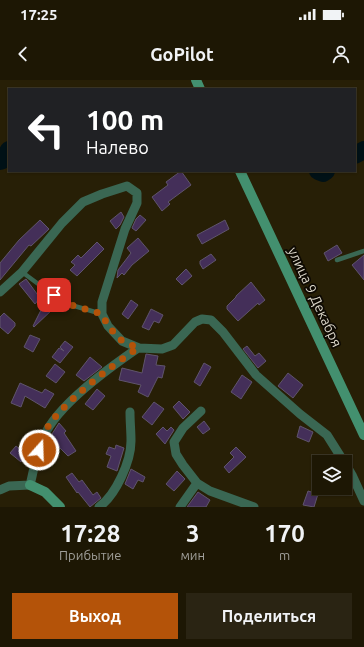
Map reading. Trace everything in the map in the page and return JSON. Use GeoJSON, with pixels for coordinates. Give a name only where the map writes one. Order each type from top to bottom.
{"type":"FeatureCollection","features":[{"type":"Feature","properties":{"kind":"main road","name":"улица 9 Декабря"},"geometry":{"type":"LineString","coordinates":[[240,172],[364,435]]}},
{"type":"Feature","properties":{"kind":"main road"},"geometry":{"type":"LineString","coordinates":[[30,485],[45,492],[60,507]]}},
{"type":"Feature","properties":{"kind":"street"},"geometry":{"type":"LineString","coordinates":[[0,292],[22,272],[62,223],[83,202],[127,186],[137,193],[137,203],[125,229],[102,302],[102,314],[108,326],[122,341],[138,348],[162,349],[173,345],[195,322],[211,320],[223,332],[256,375],[300,414],[327,435],[340,455]]}},
{"type":"Feature","properties":{"kind":"street"},"geometry":{"type":"LineString","coordinates":[[0,490],[9,486],[30,485],[42,439],[51,423],[70,403],[106,371],[138,348]]}},
{"type":"Feature","properties":{"kind":"street"},"geometry":{"type":"LineString","coordinates":[[201,411],[183,428],[174,442],[176,454],[197,483],[210,491],[254,507]]}},
{"type":"Feature","properties":{"kind":"street"},"geometry":{"type":"LineString","coordinates":[[99,507],[104,504],[115,488],[123,473],[127,461],[131,442],[130,412]]}},
{"type":"Feature","properties":{"kind":"street"},"geometry":{"type":"LineString","coordinates":[[352,475],[364,501]]}},
{"type":"Feature","properties":{"kind":"street"},"geometry":{"type":"LineString","coordinates":[[180,507],[197,483]]}},
{"type":"Feature","properties":{"kind":"lane"},"geometry":{"type":"LineString","coordinates":[[337,260],[364,252]]}},
{"type":"Feature","properties":{"kind":"lane"},"geometry":{"type":"LineString","coordinates":[[22,272],[64,303],[102,314]]}},
{"type":"Feature","properties":{"kind":"building"},"geometry":{"type":"Polygon","coordinates":[[[182,172],[191,185],[168,202],[170,204],[162,211],[152,197],[168,185],[166,182],[182,172]]]}},
{"type":"Feature","properties":{"kind":"building"},"geometry":{"type":"Polygon","coordinates":[[[121,212],[124,217],[116,229],[110,221],[121,212]]]}},
{"type":"Feature","properties":{"kind":"building"},"geometry":{"type":"Polygon","coordinates":[[[140,215],[146,220],[136,231],[132,228],[136,219],[140,215]]]}},
{"type":"Feature","properties":{"kind":"building"},"geometry":{"type":"Polygon","coordinates":[[[40,220],[49,229],[31,246],[29,245],[0,280],[0,263],[19,240],[40,220]]]}},
{"type":"Feature","properties":{"kind":"building"},"geometry":{"type":"Polygon","coordinates":[[[225,220],[229,229],[202,244],[197,235],[225,220]]]}},
{"type":"Feature","properties":{"kind":"building"},"geometry":{"type":"Polygon","coordinates":[[[138,238],[149,251],[132,265],[124,275],[122,273],[117,278],[118,270],[131,253],[127,248],[138,238]]]}},
{"type":"Feature","properties":{"kind":"building"},"geometry":{"type":"Polygon","coordinates":[[[97,242],[104,249],[77,276],[70,270],[75,265],[71,262],[78,255],[81,258],[97,242]]]}},
{"type":"Feature","properties":{"kind":"building"},"geometry":{"type":"Polygon","coordinates":[[[337,245],[342,253],[328,261],[324,253],[337,245]]]}},
{"type":"Feature","properties":{"kind":"building"},"geometry":{"type":"Polygon","coordinates":[[[211,254],[216,260],[203,269],[200,261],[211,254]]]}},
{"type":"Feature","properties":{"kind":"building"},"geometry":{"type":"Polygon","coordinates":[[[364,255],[364,280],[352,265],[364,255]]]}},
{"type":"Feature","properties":{"kind":"building"},"geometry":{"type":"Polygon","coordinates":[[[186,269],[192,276],[182,285],[176,279],[186,269]]]}},
{"type":"Feature","properties":{"kind":"building"},"geometry":{"type":"Polygon","coordinates":[[[26,279],[40,298],[35,304],[19,284],[26,279]]]}},
{"type":"Feature","properties":{"kind":"building"},"geometry":{"type":"Polygon","coordinates":[[[251,282],[265,300],[259,305],[258,303],[238,321],[227,309],[227,306],[251,282]]]}},
{"type":"Feature","properties":{"kind":"building"},"geometry":{"type":"Polygon","coordinates":[[[46,300],[54,308],[34,327],[33,326],[46,300]]]}},
{"type":"Feature","properties":{"kind":"building"},"geometry":{"type":"Polygon","coordinates":[[[131,300],[138,305],[128,319],[122,314],[131,300]]]}},
{"type":"Feature","properties":{"kind":"building"},"geometry":{"type":"Polygon","coordinates":[[[151,309],[163,315],[159,323],[154,321],[149,330],[142,327],[151,309]]]}},
{"type":"Feature","properties":{"kind":"building"},"geometry":{"type":"Polygon","coordinates":[[[4,313],[15,323],[15,326],[8,334],[0,327],[0,317],[4,313]]]}},
{"type":"Feature","properties":{"kind":"building"},"geometry":{"type":"Polygon","coordinates":[[[30,335],[40,339],[33,352],[24,347],[30,335]]]}},
{"type":"Feature","properties":{"kind":"building"},"geometry":{"type":"Polygon","coordinates":[[[65,341],[73,347],[60,363],[52,357],[59,348],[64,351],[60,347],[65,341]]]}},
{"type":"Feature","properties":{"kind":"building"},"geometry":{"type":"Polygon","coordinates":[[[247,346],[255,356],[259,353],[266,361],[258,368],[243,349],[247,346]]]}},
{"type":"Feature","properties":{"kind":"building"},"geometry":{"type":"Polygon","coordinates":[[[146,354],[158,356],[156,365],[165,366],[162,378],[158,377],[148,397],[138,392],[141,385],[119,380],[122,368],[142,373],[146,354]]]}},
{"type":"Feature","properties":{"kind":"building"},"geometry":{"type":"Polygon","coordinates":[[[90,357],[102,367],[84,381],[76,375],[90,357]]]}},
{"type":"Feature","properties":{"kind":"building"},"geometry":{"type":"Polygon","coordinates":[[[204,363],[211,367],[200,386],[194,382],[204,363]]]}},
{"type":"Feature","properties":{"kind":"building"},"geometry":{"type":"Polygon","coordinates":[[[55,364],[65,372],[56,383],[46,376],[55,364]]]}},
{"type":"Feature","properties":{"kind":"building"},"geometry":{"type":"Polygon","coordinates":[[[288,373],[303,385],[293,398],[278,386],[288,373]]]}},
{"type":"Feature","properties":{"kind":"building"},"geometry":{"type":"Polygon","coordinates":[[[242,375],[252,382],[241,399],[231,392],[242,375]]]}},
{"type":"Feature","properties":{"kind":"building"},"geometry":{"type":"Polygon","coordinates":[[[20,383],[42,393],[45,389],[54,394],[45,408],[25,396],[21,407],[11,403],[20,383]]]}},
{"type":"Feature","properties":{"kind":"building"},"geometry":{"type":"Polygon","coordinates":[[[97,389],[105,396],[93,410],[85,404],[97,389]]]}},
{"type":"Feature","properties":{"kind":"building"},"geometry":{"type":"Polygon","coordinates":[[[179,401],[190,412],[183,419],[173,407],[179,401]]]}},
{"type":"Feature","properties":{"kind":"building"},"geometry":{"type":"Polygon","coordinates":[[[154,402],[164,409],[152,425],[142,417],[154,402]]]}},
{"type":"Feature","properties":{"kind":"building"},"geometry":{"type":"Polygon","coordinates":[[[204,421],[210,429],[203,434],[197,427],[204,421]]]}},
{"type":"Feature","properties":{"kind":"building"},"geometry":{"type":"Polygon","coordinates":[[[59,423],[66,431],[64,433],[76,451],[68,456],[50,438],[59,423]]]}},
{"type":"Feature","properties":{"kind":"building"},"geometry":{"type":"Polygon","coordinates":[[[300,426],[313,432],[309,442],[297,437],[300,426]]]}},
{"type":"Feature","properties":{"kind":"building"},"geometry":{"type":"Polygon","coordinates":[[[163,427],[167,431],[171,427],[174,430],[165,444],[156,434],[163,427]]]}},
{"type":"Feature","properties":{"kind":"building"},"geometry":{"type":"Polygon","coordinates":[[[30,435],[35,438],[21,462],[10,453],[16,446],[20,449],[30,435]]]}},
{"type":"Feature","properties":{"kind":"building"},"geometry":{"type":"Polygon","coordinates":[[[116,445],[124,448],[117,471],[107,467],[111,456],[106,454],[109,447],[115,449],[116,445]]]}},
{"type":"Feature","properties":{"kind":"building"},"geometry":{"type":"Polygon","coordinates":[[[236,447],[246,457],[229,473],[224,467],[234,457],[230,453],[236,447]]]}},
{"type":"Feature","properties":{"kind":"building"},"geometry":{"type":"Polygon","coordinates":[[[131,469],[145,477],[143,482],[138,480],[133,489],[125,484],[131,469]]]}},
{"type":"Feature","properties":{"kind":"building"},"geometry":{"type":"Polygon","coordinates":[[[177,471],[185,479],[174,491],[166,484],[177,471]]]}},
{"type":"Feature","properties":{"kind":"building"},"geometry":{"type":"Polygon","coordinates":[[[72,473],[79,482],[82,480],[93,495],[97,492],[101,498],[90,507],[78,492],[77,493],[66,477],[72,473]]]}},
{"type":"Feature","properties":{"kind":"building"},"geometry":{"type":"Polygon","coordinates":[[[308,491],[312,492],[312,495],[318,495],[314,507],[303,505],[308,491]]]}},
{"type":"Feature","properties":{"kind":"building"},"geometry":{"type":"Polygon","coordinates":[[[198,492],[210,500],[206,507],[187,507],[198,492]]]}},
{"type":"Feature","properties":{"kind":"waterway"},"geometry":{"type":"LineString","coordinates":[[356,154],[364,150]]}},
{"type":"Feature","properties":{"kind":"waterway"},"geometry":{"type":"LineString","coordinates":[[0,161],[3,160],[8,152]]}},
{"type":"Feature","properties":{"kind":"waterway"},"geometry":{"type":"LineString","coordinates":[[320,172],[324,172]]}},
{"type":"Feature","properties":{"kind":"route"},"geometry":{"type":"LineString","coordinates":[[39,450],[42,439],[51,423],[70,403],[106,371],[138,348],[122,341],[108,326],[102,314],[64,303],[54,295]]}}]}
